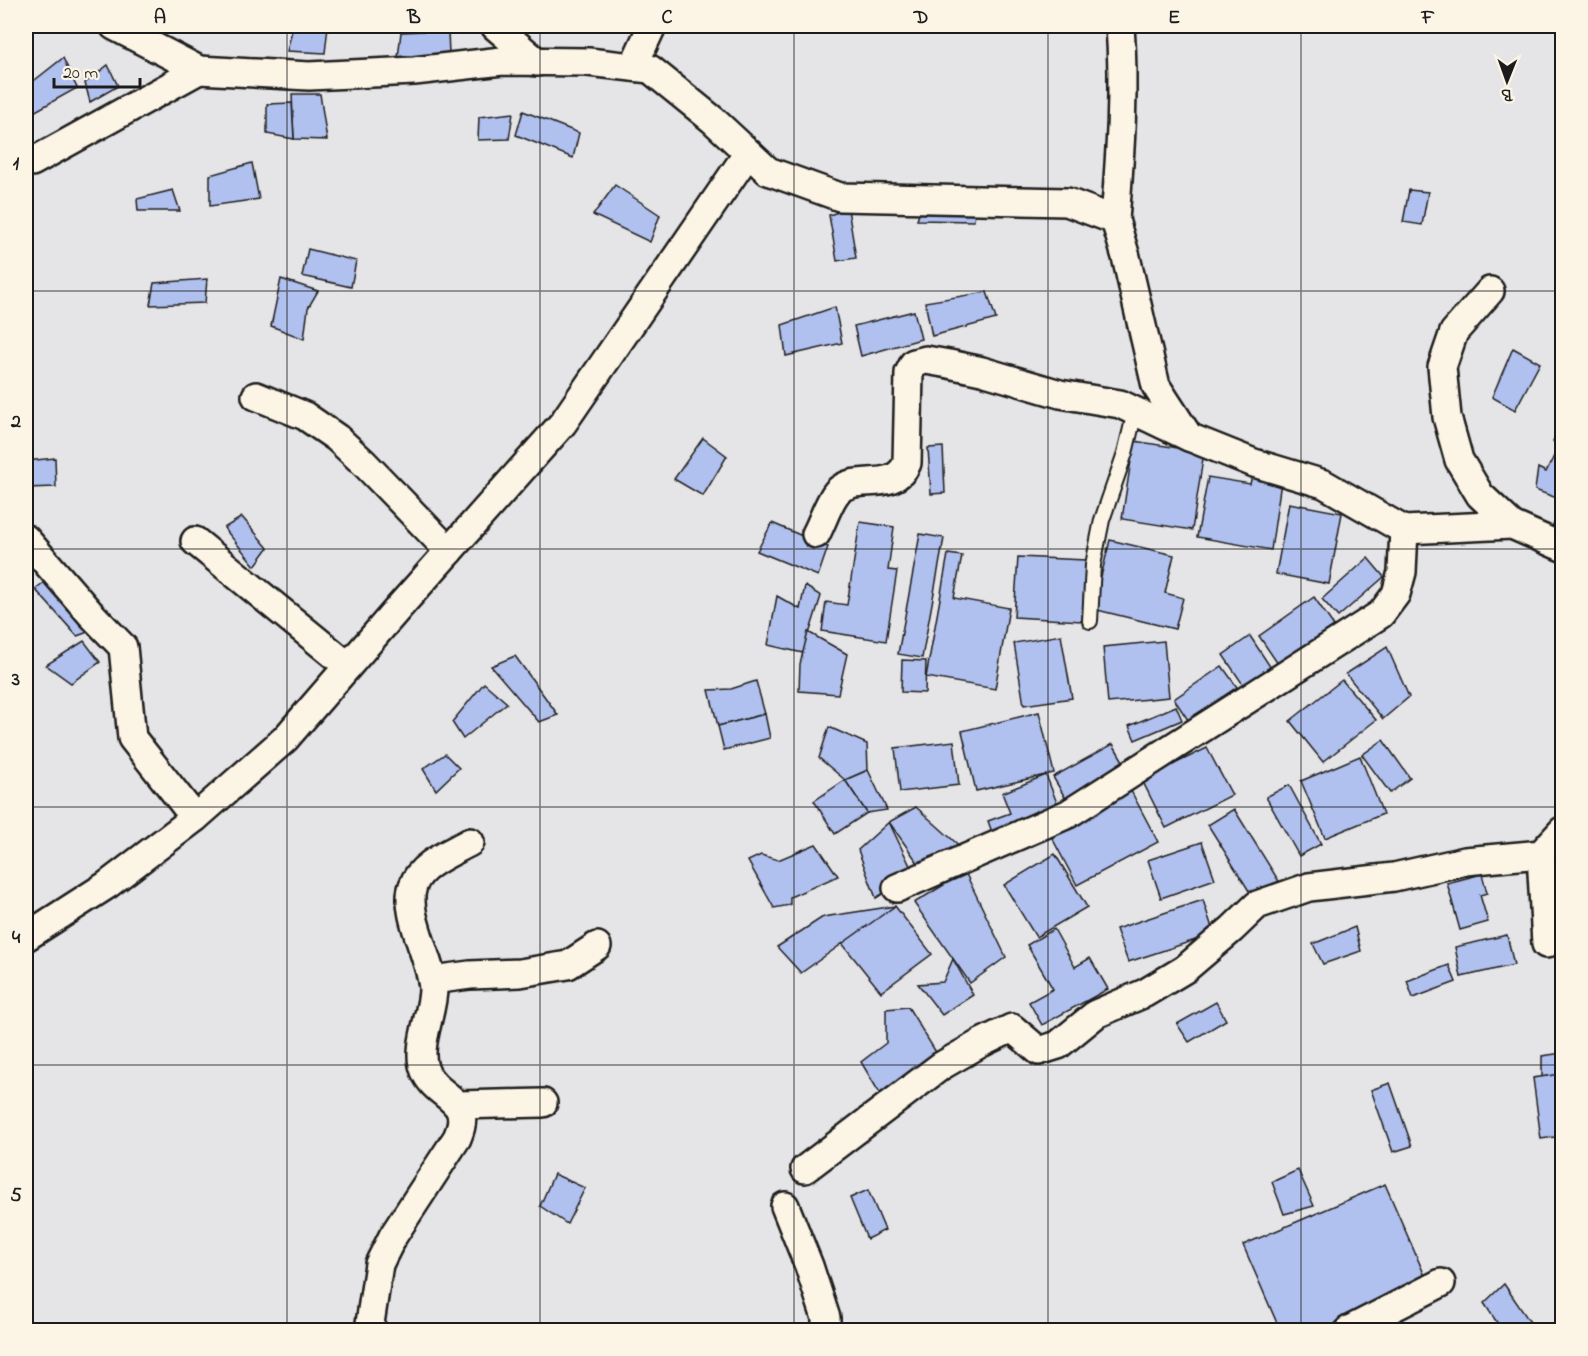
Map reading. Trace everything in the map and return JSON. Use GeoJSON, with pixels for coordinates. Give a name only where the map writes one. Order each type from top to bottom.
{"type":"FeatureCollection","features":[{"type":"Feature","properties":{"kind":"street"},"geometry":{"type":"LineString","coordinates":[[114,26],[199,70],[309,76],[414,71],[502,61],[588,62],[650,69],[713,120],[768,171],[840,197],[1067,202],[1115,220]]}},
{"type":"Feature","properties":{"kind":"street"},"geometry":{"type":"LineString","coordinates":[[495,26],[537,62]]}},
{"type":"Feature","properties":{"kind":"street"},"geometry":{"type":"LineString","coordinates":[[633,67],[652,26]]}},
{"type":"Feature","properties":{"kind":"street"},"geometry":{"type":"LineString","coordinates":[[1120,26],[1123,121],[1115,220],[1126,257],[1156,386],[1189,437]]}},
{"type":"Feature","properties":{"kind":"street"},"geometry":{"type":"LineString","coordinates":[[32,162],[199,70]]}},
{"type":"Feature","properties":{"kind":"street"},"geometry":{"type":"LineString","coordinates":[[26,937],[107,885],[195,818],[285,739],[563,423],[748,153]]}},
{"type":"Feature","properties":{"kind":"street"},"geometry":{"type":"LineString","coordinates":[[1490,291],[1454,332],[1442,367],[1447,417],[1458,460],[1480,495],[1512,525],[1563,547]]}},
{"type":"Feature","properties":{"kind":"street"},"geometry":{"type":"LineString","coordinates":[[816,534],[837,491],[851,485],[891,479],[903,472],[908,463],[909,373],[914,363],[927,360],[982,371],[1060,394],[1120,404],[1189,437],[1254,463],[1324,484],[1404,530],[1512,525]]}},
{"type":"Feature","properties":{"kind":"street"},"geometry":{"type":"LineString","coordinates":[[256,396],[305,416],[337,438],[449,551]]}},
{"type":"Feature","properties":{"kind":"street"},"geometry":{"type":"LineString","coordinates":[[897,888],[1068,814],[1381,614],[1396,594],[1402,572],[1404,530]]}},
{"type":"Feature","properties":{"kind":"street"},"geometry":{"type":"LineString","coordinates":[[26,538],[90,613],[123,646],[132,738],[195,818]]}},
{"type":"Feature","properties":{"kind":"street"},"geometry":{"type":"LineString","coordinates":[[195,541],[348,666]]}},
{"type":"Feature","properties":{"kind":"street"},"geometry":{"type":"LineString","coordinates":[[805,1169],[941,1066],[1001,1033],[1012,1028],[1039,1051],[1058,1045],[1096,1014],[1145,993],[1185,969],[1257,905],[1309,887],[1394,877],[1465,861],[1541,854],[1563,831]]}},
{"type":"Feature","properties":{"kind":"street"},"geometry":{"type":"LineString","coordinates":[[369,1330],[379,1264],[393,1236],[462,1127],[463,1116],[458,1106],[431,1082],[424,1070],[422,1058],[433,991],[411,898],[413,886],[425,868],[470,842]]}},
{"type":"Feature","properties":{"kind":"street"},"geometry":{"type":"LineString","coordinates":[[1541,854],[1546,944]]}},
{"type":"Feature","properties":{"kind":"street"},"geometry":{"type":"LineString","coordinates":[[432,980],[470,975],[520,973],[568,965],[597,946]]}},
{"type":"Feature","properties":{"kind":"street"},"geometry":{"type":"LineString","coordinates":[[458,1106],[543,1103]]}},
{"type":"Feature","properties":{"kind":"street"},"geometry":{"type":"LineString","coordinates":[[785,1206],[826,1318],[826,1330]]}},
{"type":"Feature","properties":{"kind":"street"},"geometry":{"type":"LineString","coordinates":[[1349,1330],[1441,1282]]}},
{"type":"Feature","properties":{"kind":"lane"},"geometry":{"type":"LineString","coordinates":[[1090,621],[1093,565],[1102,520],[1125,453],[1135,412]]}},
{"type":"Feature","properties":{"kind":"building"},"geometry":{"type":"Polygon","coordinates":[[[293,26],[328,26],[325,53],[287,51],[293,26]]]}},
{"type":"Feature","properties":{"kind":"building"},"geometry":{"type":"Polygon","coordinates":[[[448,30],[449,55],[398,58],[401,32],[448,30]]]}},
{"type":"Feature","properties":{"kind":"building"},"geometry":{"type":"Polygon","coordinates":[[[63,58],[77,88],[32,113],[26,104],[26,87],[63,58]]]}},
{"type":"Feature","properties":{"kind":"building"},"geometry":{"type":"Polygon","coordinates":[[[108,65],[118,86],[90,102],[85,83],[108,65]]]}},
{"type":"Feature","properties":{"kind":"building"},"geometry":{"type":"Polygon","coordinates":[[[292,94],[320,94],[327,140],[294,139],[292,94]]]}},
{"type":"Feature","properties":{"kind":"building"},"geometry":{"type":"Polygon","coordinates":[[[292,103],[294,139],[267,134],[267,104],[292,103]]]}},
{"type":"Feature","properties":{"kind":"building"},"geometry":{"type":"Polygon","coordinates":[[[523,111],[579,133],[573,158],[516,135],[523,111]]]}},
{"type":"Feature","properties":{"kind":"building"},"geometry":{"type":"Polygon","coordinates":[[[513,113],[509,139],[478,140],[479,117],[513,113]]]}},
{"type":"Feature","properties":{"kind":"building"},"geometry":{"type":"Polygon","coordinates":[[[252,163],[259,199],[210,206],[210,175],[252,163]]]}},
{"type":"Feature","properties":{"kind":"building"},"geometry":{"type":"Polygon","coordinates":[[[615,185],[660,215],[650,242],[593,215],[615,185]]]}},
{"type":"Feature","properties":{"kind":"building"},"geometry":{"type":"Polygon","coordinates":[[[173,190],[180,211],[138,211],[137,199],[173,190]]]}},
{"type":"Feature","properties":{"kind":"building"},"geometry":{"type":"Polygon","coordinates":[[[1409,190],[1428,192],[1422,225],[1403,222],[1409,190]]]}},
{"type":"Feature","properties":{"kind":"building"},"geometry":{"type":"Polygon","coordinates":[[[848,209],[856,258],[837,261],[829,215],[848,209]]]}},
{"type":"Feature","properties":{"kind":"building"},"geometry":{"type":"Polygon","coordinates":[[[921,209],[975,211],[974,221],[917,220],[921,209]]]}},
{"type":"Feature","properties":{"kind":"building"},"geometry":{"type":"Polygon","coordinates":[[[308,249],[356,261],[351,287],[302,276],[308,249]]]}},
{"type":"Feature","properties":{"kind":"building"},"geometry":{"type":"Polygon","coordinates":[[[207,279],[205,303],[150,305],[154,283],[207,279]]]}},
{"type":"Feature","properties":{"kind":"building"},"geometry":{"type":"Polygon","coordinates":[[[281,279],[318,291],[308,308],[304,339],[271,326],[281,279]]]}},
{"type":"Feature","properties":{"kind":"building"},"geometry":{"type":"Polygon","coordinates":[[[987,292],[996,319],[932,336],[925,302],[987,292]]]}},
{"type":"Feature","properties":{"kind":"building"},"geometry":{"type":"Polygon","coordinates":[[[835,307],[842,343],[786,356],[782,325],[835,307]]]}},
{"type":"Feature","properties":{"kind":"building"},"geometry":{"type":"Polygon","coordinates":[[[914,311],[921,339],[861,356],[854,326],[914,311]]]}},
{"type":"Feature","properties":{"kind":"building"},"geometry":{"type":"Polygon","coordinates":[[[1513,348],[1540,363],[1515,410],[1492,397],[1513,348]]]}},
{"type":"Feature","properties":{"kind":"building"},"geometry":{"type":"Polygon","coordinates":[[[1559,430],[1562,431],[1562,500],[1535,490],[1538,468],[1546,472],[1559,446],[1553,441],[1559,430]]]}},
{"type":"Feature","properties":{"kind":"building"},"geometry":{"type":"Polygon","coordinates":[[[703,438],[727,456],[703,496],[674,479],[703,438]]]}},
{"type":"Feature","properties":{"kind":"building"},"geometry":{"type":"Polygon","coordinates":[[[1134,441],[1204,452],[1192,530],[1122,519],[1134,441]]]}},
{"type":"Feature","properties":{"kind":"building"},"geometry":{"type":"Polygon","coordinates":[[[943,447],[945,493],[931,494],[928,448],[943,447]]]}},
{"type":"Feature","properties":{"kind":"building"},"geometry":{"type":"Polygon","coordinates":[[[55,458],[56,487],[26,488],[26,461],[55,458]]]}},
{"type":"Feature","properties":{"kind":"building"},"geometry":{"type":"Polygon","coordinates":[[[1252,476],[1281,482],[1271,550],[1197,537],[1208,477],[1250,484],[1252,476]]]}},
{"type":"Feature","properties":{"kind":"building"},"geometry":{"type":"Polygon","coordinates":[[[1289,503],[1342,513],[1329,584],[1276,574],[1289,503]]]}},
{"type":"Feature","properties":{"kind":"building"},"geometry":{"type":"Polygon","coordinates":[[[1562,510],[1562,533],[1551,528],[1562,510]]]}},
{"type":"Feature","properties":{"kind":"building"},"geometry":{"type":"Polygon","coordinates":[[[242,517],[268,548],[255,566],[224,528],[242,517]]]}},
{"type":"Feature","properties":{"kind":"building"},"geometry":{"type":"Polygon","coordinates":[[[860,522],[894,527],[888,570],[897,571],[886,641],[822,631],[826,602],[847,605],[860,522]]]}},
{"type":"Feature","properties":{"kind":"building"},"geometry":{"type":"Polygon","coordinates":[[[772,523],[828,547],[818,576],[757,551],[772,523]]]}},
{"type":"Feature","properties":{"kind":"building"},"geometry":{"type":"Polygon","coordinates":[[[920,534],[944,538],[922,658],[898,654],[920,534]]]}},
{"type":"Feature","properties":{"kind":"building"},"geometry":{"type":"Polygon","coordinates":[[[1110,540],[1174,555],[1165,593],[1183,598],[1175,629],[1093,609],[1110,540]]]}},
{"type":"Feature","properties":{"kind":"building"},"geometry":{"type":"Polygon","coordinates":[[[948,554],[962,556],[954,598],[1009,608],[995,689],[926,677],[948,554]]]}},
{"type":"Feature","properties":{"kind":"building"},"geometry":{"type":"Polygon","coordinates":[[[1018,557],[1086,560],[1082,621],[1014,617],[1018,557]]]}},
{"type":"Feature","properties":{"kind":"building"},"geometry":{"type":"Polygon","coordinates":[[[1368,558],[1384,577],[1338,617],[1322,599],[1368,558]]]}},
{"type":"Feature","properties":{"kind":"building"},"geometry":{"type":"Polygon","coordinates":[[[47,580],[91,631],[77,636],[35,589],[47,580]]]}},
{"type":"Feature","properties":{"kind":"building"},"geometry":{"type":"Polygon","coordinates":[[[805,586],[821,596],[803,653],[768,645],[777,596],[800,609],[805,586]]]}},
{"type":"Feature","properties":{"kind":"building"},"geometry":{"type":"Polygon","coordinates":[[[1314,597],[1334,626],[1278,664],[1259,636],[1314,597]]]}},
{"type":"Feature","properties":{"kind":"building"},"geometry":{"type":"Polygon","coordinates":[[[808,632],[847,654],[838,694],[799,691],[800,664],[808,632]]]}},
{"type":"Feature","properties":{"kind":"building"},"geometry":{"type":"Polygon","coordinates":[[[1061,635],[1072,698],[1024,705],[1014,643],[1061,635]]]}},
{"type":"Feature","properties":{"kind":"building"},"geometry":{"type":"Polygon","coordinates":[[[1250,636],[1271,668],[1244,686],[1223,655],[1250,636]]]}},
{"type":"Feature","properties":{"kind":"building"},"geometry":{"type":"Polygon","coordinates":[[[84,641],[100,662],[71,683],[46,665],[84,641]]]}},
{"type":"Feature","properties":{"kind":"building"},"geometry":{"type":"Polygon","coordinates":[[[1164,641],[1169,697],[1108,703],[1103,647],[1164,641]]]}},
{"type":"Feature","properties":{"kind":"building"},"geometry":{"type":"Polygon","coordinates":[[[1387,647],[1409,697],[1383,719],[1346,674],[1387,647]]]}},
{"type":"Feature","properties":{"kind":"building"},"geometry":{"type":"Polygon","coordinates":[[[515,656],[558,715],[539,722],[491,666],[515,656]]]}},
{"type":"Feature","properties":{"kind":"building"},"geometry":{"type":"Polygon","coordinates":[[[902,660],[926,661],[925,693],[901,692],[902,660]]]}},
{"type":"Feature","properties":{"kind":"building"},"geometry":{"type":"Polygon","coordinates":[[[1222,666],[1237,687],[1188,720],[1174,699],[1222,666]]]}},
{"type":"Feature","properties":{"kind":"building"},"geometry":{"type":"Polygon","coordinates":[[[1342,680],[1376,720],[1323,762],[1290,721],[1342,680]]]}},
{"type":"Feature","properties":{"kind":"building"},"geometry":{"type":"Polygon","coordinates":[[[756,681],[765,714],[718,726],[709,690],[731,689],[756,681]]]}},
{"type":"Feature","properties":{"kind":"building"},"geometry":{"type":"Polygon","coordinates":[[[484,683],[507,703],[463,739],[452,722],[484,683]]]}},
{"type":"Feature","properties":{"kind":"building"},"geometry":{"type":"Polygon","coordinates":[[[1176,706],[1182,720],[1135,740],[1129,726],[1176,706]]]}},
{"type":"Feature","properties":{"kind":"building"},"geometry":{"type":"Polygon","coordinates":[[[1039,712],[1054,773],[976,791],[962,731],[1039,712]]]}},
{"type":"Feature","properties":{"kind":"building"},"geometry":{"type":"Polygon","coordinates":[[[765,714],[770,738],[724,750],[718,726],[765,714]]]}},
{"type":"Feature","properties":{"kind":"building"},"geometry":{"type":"Polygon","coordinates":[[[829,727],[867,744],[868,770],[845,780],[819,758],[829,727]]]}},
{"type":"Feature","properties":{"kind":"building"},"geometry":{"type":"Polygon","coordinates":[[[1383,740],[1410,778],[1390,793],[1362,755],[1383,740]]]}},
{"type":"Feature","properties":{"kind":"building"},"geometry":{"type":"Polygon","coordinates":[[[954,741],[959,785],[900,792],[895,748],[954,741]]]}},
{"type":"Feature","properties":{"kind":"building"},"geometry":{"type":"Polygon","coordinates":[[[1113,744],[1127,768],[1067,801],[1053,777],[1113,744]]]}},
{"type":"Feature","properties":{"kind":"building"},"geometry":{"type":"Polygon","coordinates":[[[1207,748],[1232,795],[1166,828],[1142,780],[1207,748]]]}},
{"type":"Feature","properties":{"kind":"building"},"geometry":{"type":"Polygon","coordinates":[[[445,754],[459,768],[436,790],[423,769],[445,754]]]}},
{"type":"Feature","properties":{"kind":"building"},"geometry":{"type":"Polygon","coordinates":[[[1360,756],[1383,814],[1325,838],[1301,781],[1360,756]]]}},
{"type":"Feature","properties":{"kind":"building"},"geometry":{"type":"Polygon","coordinates":[[[868,770],[887,810],[867,813],[845,780],[868,770]]]}},
{"type":"Feature","properties":{"kind":"building"},"geometry":{"type":"Polygon","coordinates":[[[1046,775],[1059,808],[993,835],[988,821],[1010,813],[1002,793],[1046,775]]]}},
{"type":"Feature","properties":{"kind":"building"},"geometry":{"type":"Polygon","coordinates":[[[845,780],[867,813],[835,834],[814,801],[845,780]]]}},
{"type":"Feature","properties":{"kind":"building"},"geometry":{"type":"Polygon","coordinates":[[[1289,785],[1321,844],[1299,856],[1266,797],[1289,785]]]}},
{"type":"Feature","properties":{"kind":"building"},"geometry":{"type":"Polygon","coordinates":[[[1131,791],[1158,842],[1077,885],[1050,834],[1131,791]]]}},
{"type":"Feature","properties":{"kind":"building"},"geometry":{"type":"Polygon","coordinates":[[[916,807],[963,849],[923,870],[889,822],[916,807]]]}},
{"type":"Feature","properties":{"kind":"building"},"geometry":{"type":"Polygon","coordinates":[[[1234,809],[1280,883],[1254,899],[1208,825],[1234,809]]]}},
{"type":"Feature","properties":{"kind":"building"},"geometry":{"type":"Polygon","coordinates":[[[889,822],[914,874],[876,898],[858,850],[889,822]]]}},
{"type":"Feature","properties":{"kind":"building"},"geometry":{"type":"Polygon","coordinates":[[[1202,842],[1215,879],[1161,898],[1148,860],[1202,842]]]}},
{"type":"Feature","properties":{"kind":"building"},"geometry":{"type":"Polygon","coordinates":[[[816,844],[838,876],[790,897],[790,905],[774,908],[748,861],[761,855],[778,860],[816,844]]]}},
{"type":"Feature","properties":{"kind":"building"},"geometry":{"type":"Polygon","coordinates":[[[1055,854],[1087,907],[1036,937],[1004,885],[1055,854]]]}},
{"type":"Feature","properties":{"kind":"building"},"geometry":{"type":"Polygon","coordinates":[[[965,872],[1006,957],[970,983],[914,903],[965,872]]]}},
{"type":"Feature","properties":{"kind":"building"},"geometry":{"type":"Polygon","coordinates":[[[1482,874],[1487,893],[1480,895],[1488,922],[1460,930],[1447,883],[1482,874]]]}},
{"type":"Feature","properties":{"kind":"building"},"geometry":{"type":"Polygon","coordinates":[[[1203,900],[1214,934],[1128,962],[1116,929],[1203,900]]]}},
{"type":"Feature","properties":{"kind":"building"},"geometry":{"type":"Polygon","coordinates":[[[895,906],[932,954],[881,992],[837,937],[895,906]]]}},
{"type":"Feature","properties":{"kind":"building"},"geometry":{"type":"Polygon","coordinates":[[[895,906],[801,973],[777,947],[823,917],[895,906]]]}},
{"type":"Feature","properties":{"kind":"building"},"geometry":{"type":"Polygon","coordinates":[[[1355,927],[1361,951],[1323,964],[1313,944],[1355,927]]]}},
{"type":"Feature","properties":{"kind":"building"},"geometry":{"type":"Polygon","coordinates":[[[1054,929],[1075,967],[1090,958],[1108,989],[1042,1025],[1029,1002],[1053,989],[1027,945],[1054,929]]]}},
{"type":"Feature","properties":{"kind":"building"},"geometry":{"type":"Polygon","coordinates":[[[1507,935],[1514,965],[1461,977],[1455,947],[1507,935]]]}},
{"type":"Feature","properties":{"kind":"building"},"geometry":{"type":"Polygon","coordinates":[[[953,959],[973,995],[942,1015],[918,984],[943,982],[953,959]]]}},
{"type":"Feature","properties":{"kind":"building"},"geometry":{"type":"Polygon","coordinates":[[[1449,965],[1456,982],[1413,998],[1407,981],[1449,965]]]}},
{"type":"Feature","properties":{"kind":"building"},"geometry":{"type":"Polygon","coordinates":[[[1216,1002],[1226,1020],[1189,1042],[1177,1024],[1216,1002]]]}},
{"type":"Feature","properties":{"kind":"building"},"geometry":{"type":"Polygon","coordinates":[[[908,1007],[939,1057],[880,1094],[861,1062],[886,1043],[886,1009],[908,1007]]]}},
{"type":"Feature","properties":{"kind":"building"},"geometry":{"type":"Polygon","coordinates":[[[1562,1053],[1562,1075],[1542,1077],[1542,1056],[1562,1053]]]}},
{"type":"Feature","properties":{"kind":"building"},"geometry":{"type":"Polygon","coordinates":[[[1561,1074],[1562,1136],[1541,1139],[1533,1078],[1561,1074]]]}},
{"type":"Feature","properties":{"kind":"building"},"geometry":{"type":"Polygon","coordinates":[[[1390,1083],[1412,1146],[1393,1152],[1371,1090],[1390,1083]]]}},
{"type":"Feature","properties":{"kind":"building"},"geometry":{"type":"Polygon","coordinates":[[[1298,1170],[1314,1206],[1284,1214],[1272,1182],[1298,1170]]]}},
{"type":"Feature","properties":{"kind":"building"},"geometry":{"type":"Polygon","coordinates":[[[554,1174],[585,1188],[567,1224],[540,1206],[554,1174]]]}},
{"type":"Feature","properties":{"kind":"building"},"geometry":{"type":"Polygon","coordinates":[[[1385,1184],[1429,1285],[1322,1330],[1280,1330],[1243,1245],[1385,1184]]]}},
{"type":"Feature","properties":{"kind":"building"},"geometry":{"type":"Polygon","coordinates":[[[868,1190],[885,1230],[867,1239],[850,1198],[868,1190]]]}},
{"type":"Feature","properties":{"kind":"building"},"geometry":{"type":"Polygon","coordinates":[[[1504,1284],[1532,1325],[1523,1330],[1502,1330],[1484,1303],[1504,1284]]]}}]}
